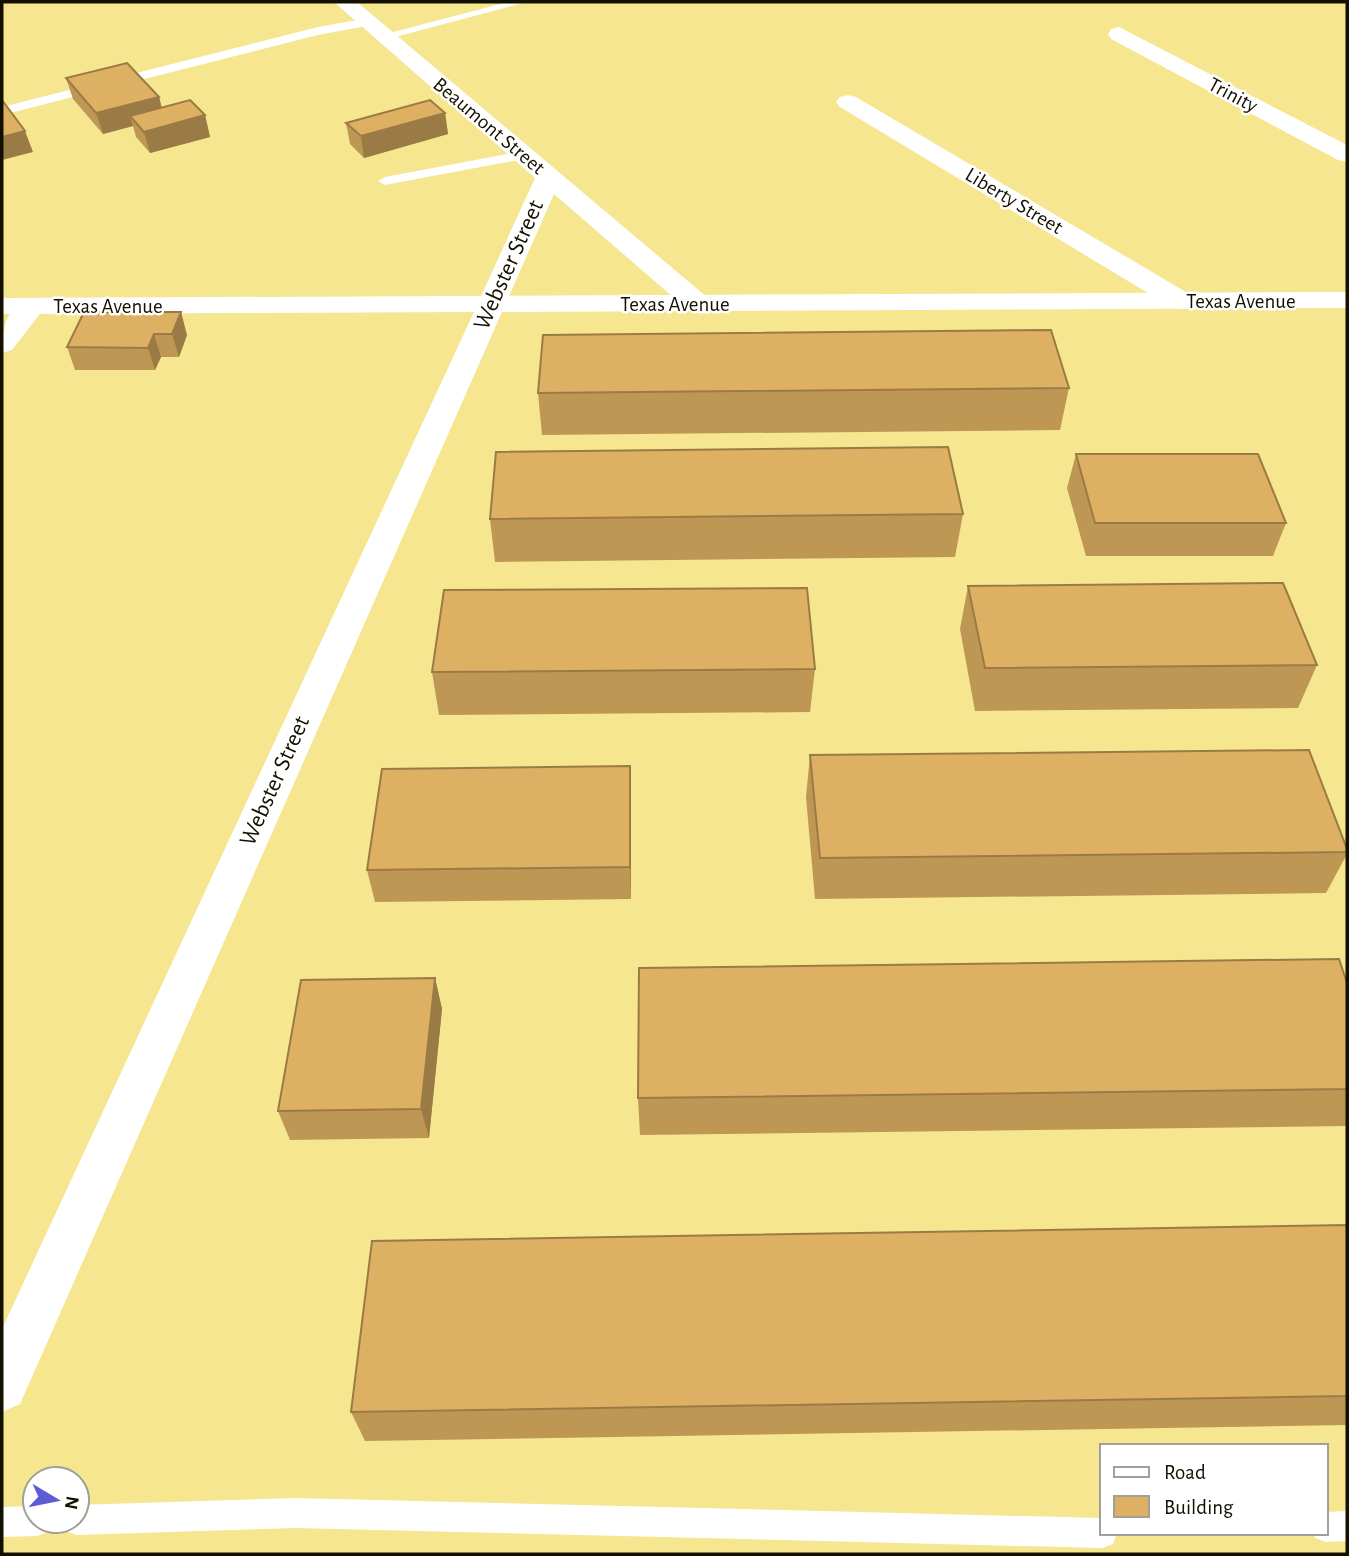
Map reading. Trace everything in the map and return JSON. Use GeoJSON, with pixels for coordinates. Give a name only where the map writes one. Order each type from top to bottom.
{"type":"FeatureCollection","features":[{"type":"Feature","properties":{"kind":"street","name":"Beaumont Street"},"geometry":{"type":"LineString","coordinates":[[344,2],[698,304]]}},
{"type":"Feature","properties":{"kind":"street","name":"Trinity"},"geometry":{"type":"LineString","coordinates":[[1119,34],[1347,155]]}},
{"type":"Feature","properties":{"kind":"street","name":"Liberty Street"},"geometry":{"type":"LineString","coordinates":[[848,102],[1181,301]]}},
{"type":"Feature","properties":{"kind":"street","name":"Webster Street"},"geometry":{"type":"LineString","coordinates":[[2,1386],[549,176]]}},
{"type":"Feature","properties":{"kind":"street","name":"Texas Avenue"},"geometry":{"type":"LineString","coordinates":[[2,306],[1347,300]]}},
{"type":"Feature","properties":{"kind":"street"},"geometry":{"type":"LineString","coordinates":[[2,344],[32,306]]}},
{"type":"Feature","properties":{"kind":"lane"},"geometry":{"type":"LineString","coordinates":[[2,111],[318,31],[376,29],[521,2]]}},
{"type":"Feature","properties":{"kind":"lane"},"geometry":{"type":"LineString","coordinates":[[385,181],[524,155]]}},
{"type":"Feature","properties":{"kind":"lane"},"geometry":{"type":"LineString","coordinates":[[91,1520],[296,1513],[1100,1532]]}},
{"type":"Feature","properties":{"kind":"lane"},"geometry":{"type":"LineString","coordinates":[[2,1522],[21,1521]]}},
{"type":"Feature","properties":{"kind":"lane"},"geometry":{"type":"LineString","coordinates":[[1328,1527],[1347,1526]]}},
{"type":"Feature","properties":{"kind":"building"},"geometry":{"type":"Polygon","coordinates":[[[127,63],[159,97],[96,113],[66,78],[127,63]]]}},
{"type":"Feature","properties":{"kind":"building"},"geometry":{"type":"Polygon","coordinates":[[[2,100],[25,131],[2,137],[2,100]]]}},
{"type":"Feature","properties":{"kind":"building"},"geometry":{"type":"Polygon","coordinates":[[[190,100],[205,115],[144,132],[130,116],[190,100]]]}},
{"type":"Feature","properties":{"kind":"building"},"geometry":{"type":"Polygon","coordinates":[[[430,100],[445,113],[361,136],[346,123],[430,100]]]}},
{"type":"Feature","properties":{"kind":"building"},"geometry":{"type":"Polygon","coordinates":[[[84,312],[181,312],[172,334],[154,334],[148,348],[67,347],[84,312]]]}},
{"type":"Feature","properties":{"kind":"building"},"geometry":{"type":"Polygon","coordinates":[[[1051,330],[1069,388],[538,393],[543,335],[1051,330]]]}},
{"type":"Feature","properties":{"kind":"building"},"geometry":{"type":"Polygon","coordinates":[[[948,447],[963,514],[490,519],[496,452],[948,447]]]}},
{"type":"Feature","properties":{"kind":"building"},"geometry":{"type":"Polygon","coordinates":[[[1076,454],[1258,454],[1286,523],[1095,523],[1076,454]]]}},
{"type":"Feature","properties":{"kind":"building"},"geometry":{"type":"Polygon","coordinates":[[[1283,583],[1317,665],[985,668],[968,586],[1283,583]]]}},
{"type":"Feature","properties":{"kind":"building"},"geometry":{"type":"Polygon","coordinates":[[[807,588],[815,669],[432,672],[444,590],[807,588]]]}},
{"type":"Feature","properties":{"kind":"building"},"geometry":{"type":"Polygon","coordinates":[[[1309,750],[1347,852],[820,858],[810,755],[1309,750]]]}},
{"type":"Feature","properties":{"kind":"building"},"geometry":{"type":"Polygon","coordinates":[[[630,766],[630,867],[367,870],[382,769],[630,766]]]}},
{"type":"Feature","properties":{"kind":"building"},"geometry":{"type":"Polygon","coordinates":[[[1339,959],[1347,983],[1347,1089],[638,1098],[639,968],[1339,959]]]}},
{"type":"Feature","properties":{"kind":"building"},"geometry":{"type":"Polygon","coordinates":[[[435,978],[421,1109],[278,1111],[301,980],[435,978]]]}},
{"type":"Feature","properties":{"kind":"building"},"geometry":{"type":"Polygon","coordinates":[[[1347,1225],[1347,1396],[351,1412],[372,1241],[1347,1225]]]}}]}
